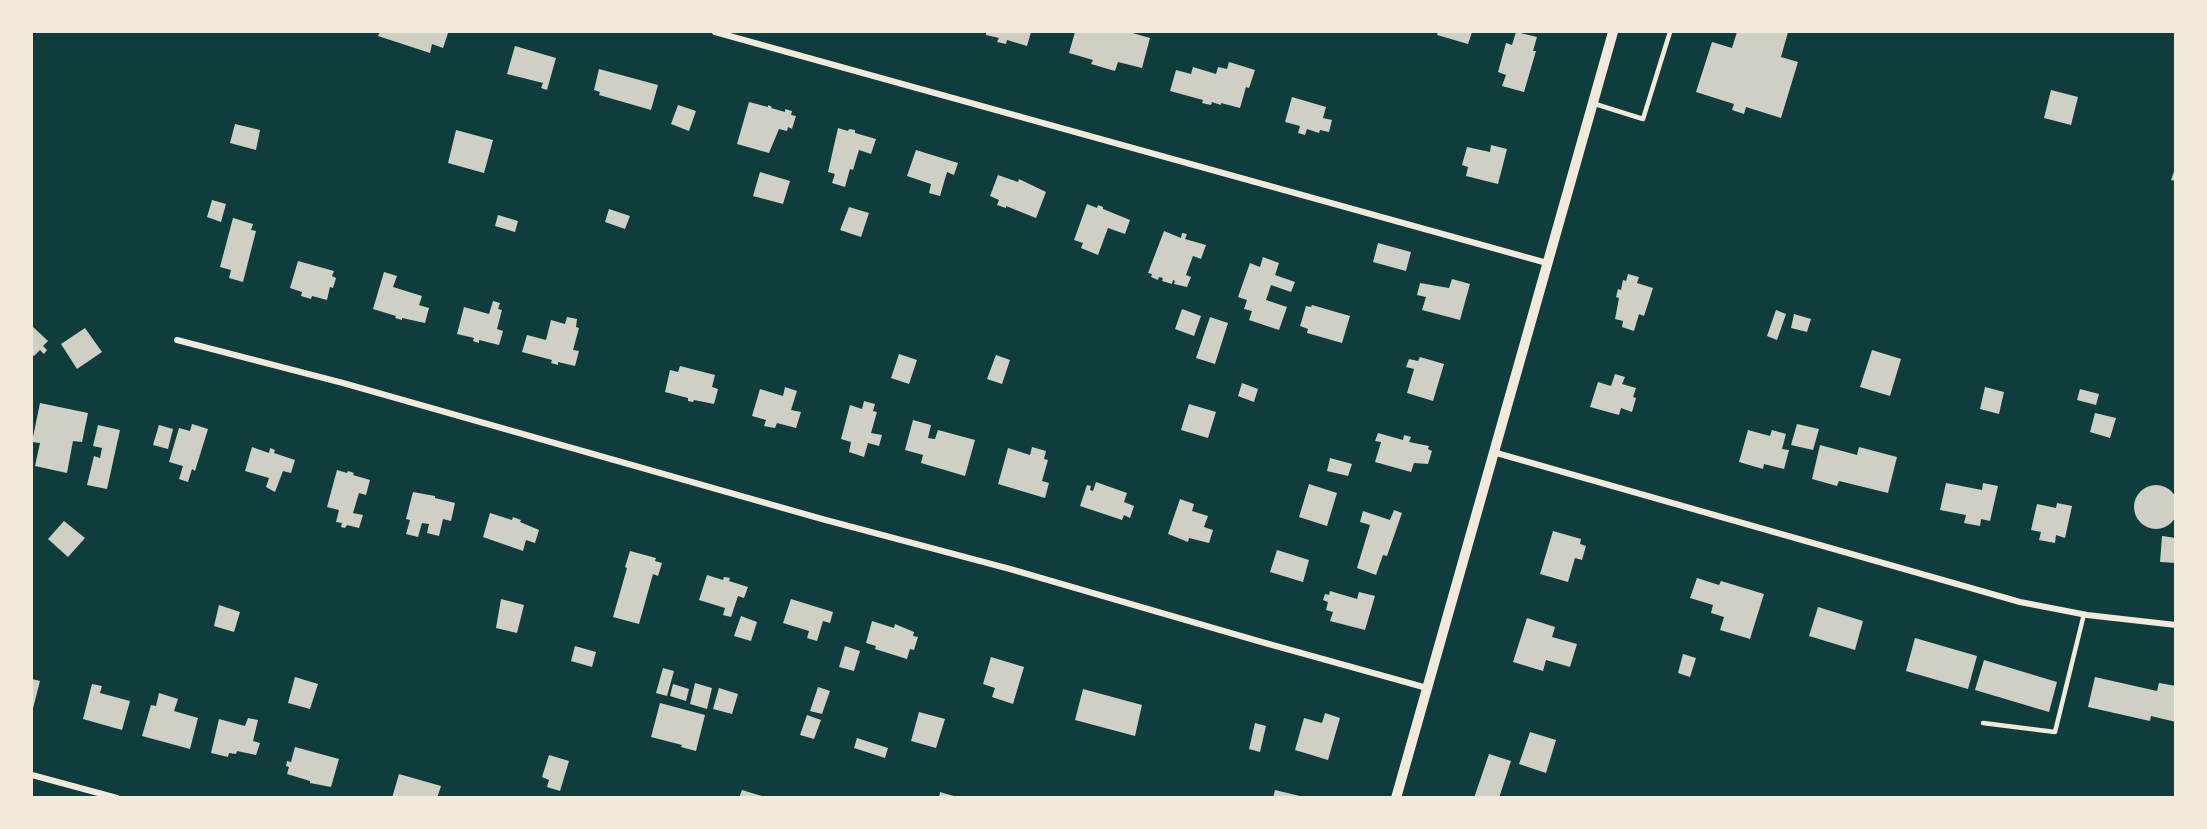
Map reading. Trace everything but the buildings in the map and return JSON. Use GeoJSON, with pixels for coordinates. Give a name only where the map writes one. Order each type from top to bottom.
{"type":"FeatureCollection","features":[{"type":"Feature","properties":{"kind":"street"},"geometry":{"type":"LineString","coordinates":[[716,32],[730,33],[1547,262]]}},
{"type":"Feature","properties":{"kind":"street"},"geometry":{"type":"LineString","coordinates":[[1396,798],[1613,32]]}},
{"type":"Feature","properties":{"kind":"street"},"geometry":{"type":"LineString","coordinates":[[177,340],[343,383],[1426,688]]}},
{"type":"Feature","properties":{"kind":"street"},"geometry":{"type":"LineString","coordinates":[[1493,452],[2020,602],[2084,615],[2175,625]]}},
{"type":"Feature","properties":{"kind":"street"},"geometry":{"type":"LineString","coordinates":[[32,775],[117,798]]}},
{"type":"Feature","properties":{"kind":"lane"},"geometry":{"type":"LineString","coordinates":[[1592,103],[1643,119],[1670,32]]}},
{"type":"Feature","properties":{"kind":"lane"},"geometry":{"type":"LineString","coordinates":[[1983,723],[2055,732],[2084,615]]}}]}
